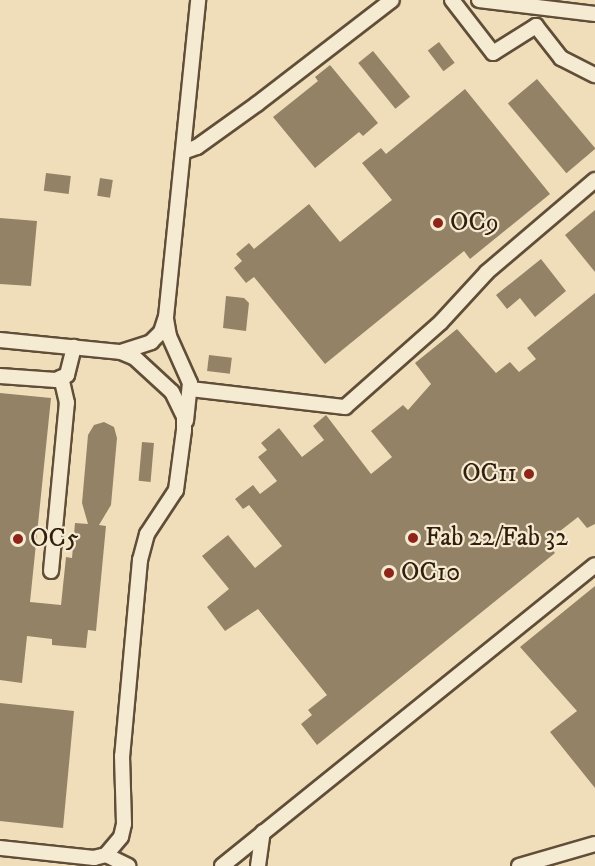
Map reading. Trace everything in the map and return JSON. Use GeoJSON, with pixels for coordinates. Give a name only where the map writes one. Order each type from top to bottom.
{"type":"FeatureCollection","features":[{"type":"Feature","properties":{"kind":"street"},"geometry":{"type":"LineString","coordinates":[[0,340],[121,352],[151,342],[161,332],[166,317],[198,0]]}},
{"type":"Feature","properties":{"kind":"street"},"geometry":{"type":"LineString","coordinates":[[183,152],[257,104],[392,0]]}},
{"type":"Feature","properties":{"kind":"street"},"geometry":{"type":"LineString","coordinates":[[452,0],[493,53],[536,26],[561,58],[595,75]]}},
{"type":"Feature","properties":{"kind":"street"},"geometry":{"type":"LineString","coordinates":[[479,0],[571,6],[595,14]]}},
{"type":"Feature","properties":{"kind":"street"},"geometry":{"type":"LineString","coordinates":[[190,389],[345,407],[441,322],[487,272],[595,180]]}},
{"type":"Feature","properties":{"kind":"street"},"geometry":{"type":"LineString","coordinates":[[102,859],[116,848],[124,824],[122,756],[140,560],[147,534],[176,490],[190,389],[186,370],[169,336],[166,317]]}},
{"type":"Feature","properties":{"kind":"street"},"geometry":{"type":"LineString","coordinates":[[61,378],[69,369],[74,347]]}},
{"type":"Feature","properties":{"kind":"street"},"geometry":{"type":"LineString","coordinates":[[121,352],[153,372],[172,392],[184,417],[184,430]]}},
{"type":"Feature","properties":{"kind":"street"},"geometry":{"type":"LineString","coordinates":[[0,376],[61,378]]}},
{"type":"Feature","properties":{"kind":"street"},"geometry":{"type":"LineString","coordinates":[[51,571],[67,403],[61,378]]}},
{"type":"Feature","properties":{"kind":"street"},"geometry":{"type":"LineString","coordinates":[[222,866],[422,708],[595,565]]}},
{"type":"Feature","properties":{"kind":"street"},"geometry":{"type":"LineString","coordinates":[[258,866],[263,832]]}},
{"type":"Feature","properties":{"kind":"street"},"geometry":{"type":"LineString","coordinates":[[519,866],[595,844]]}},
{"type":"Feature","properties":{"kind":"street"},"geometry":{"type":"LineString","coordinates":[[0,848],[102,859],[129,866]]}},
{"type":"Feature","properties":{"kind":"building"},"geometry":{"type":"Polygon","coordinates":[[[439,42],[455,63],[443,71],[428,50],[439,42]]]}},
{"type":"Feature","properties":{"kind":"building"},"geometry":{"type":"Polygon","coordinates":[[[373,51],[410,97],[395,109],[358,63],[373,51]]]}},
{"type":"Feature","properties":{"kind":"building"},"geometry":{"type":"Polygon","coordinates":[[[330,65],[378,123],[363,136],[359,132],[315,168],[273,117],[318,81],[315,77],[330,65]]]}},
{"type":"Feature","properties":{"kind":"building"},"geometry":{"type":"Polygon","coordinates":[[[537,79],[595,148],[566,173],[508,103],[537,79]]]}},
{"type":"Feature","properties":{"kind":"building","name":"OC9"},"geometry":{"type":"Polygon","coordinates":[[[465,89],[550,194],[470,259],[464,251],[325,364],[254,277],[246,283],[234,268],[242,261],[236,254],[249,243],[254,249],[309,204],[340,242],[392,200],[362,163],[381,148],[386,154],[465,89]]]}},
{"type":"Feature","properties":{"kind":"building"},"geometry":{"type":"Polygon","coordinates":[[[46,173],[71,176],[69,194],[44,191],[46,173]]]}},
{"type":"Feature","properties":{"kind":"building"},"geometry":{"type":"Polygon","coordinates":[[[100,178],[113,180],[110,198],[97,196],[100,178]]]}},
{"type":"Feature","properties":{"kind":"building"},"geometry":{"type":"Polygon","coordinates":[[[595,210],[595,272],[565,235],[595,210]]]}},
{"type":"Feature","properties":{"kind":"building"},"geometry":{"type":"Polygon","coordinates":[[[0,218],[37,221],[31,286],[0,284],[0,218]]]}},
{"type":"Feature","properties":{"kind":"building"},"geometry":{"type":"Polygon","coordinates":[[[541,259],[566,291],[535,317],[520,298],[507,309],[496,295],[541,259]]]}},
{"type":"Feature","properties":{"kind":"building","name":"Fab 22/Fab 32"},"geometry":{"type":"Polygon","coordinates":[[[595,293],[595,524],[587,528],[578,517],[546,542],[555,553],[317,745],[301,724],[312,715],[308,710],[327,695],[258,609],[225,631],[207,607],[229,589],[202,556],[228,535],[255,568],[282,546],[249,505],[243,509],[235,499],[253,485],[260,494],[277,481],[258,457],[267,450],[261,443],[279,428],[302,457],[324,440],[313,426],[326,415],[371,474],[392,457],[371,431],[403,405],[408,410],[431,384],[415,363],[457,329],[496,373],[510,362],[519,372],[536,359],[527,348],[595,293]]]}},
{"type":"Feature","properties":{"kind":"building"},"geometry":{"type":"Polygon","coordinates":[[[226,296],[244,298],[249,303],[246,331],[223,328],[226,296]]]}},
{"type":"Feature","properties":{"kind":"building"},"geometry":{"type":"Polygon","coordinates":[[[209,355],[232,358],[230,374],[207,371],[209,355]]]}},
{"type":"Feature","properties":{"kind":"building"},"geometry":{"type":"Polygon","coordinates":[[[0,393],[51,398],[30,602],[61,605],[66,557],[72,558],[75,523],[88,524],[82,503],[88,435],[94,425],[104,422],[114,427],[117,438],[111,505],[99,525],[106,526],[96,631],[88,630],[86,648],[52,645],[52,639],[27,636],[22,683],[0,680],[0,393]]]}},
{"type":"Feature","properties":{"kind":"building"},"geometry":{"type":"Polygon","coordinates":[[[142,442],[154,443],[151,482],[139,481],[142,442]]]}},
{"type":"Feature","properties":{"kind":"building"},"geometry":{"type":"Polygon","coordinates":[[[595,586],[595,788],[550,732],[577,711],[520,647],[595,586]]]}},
{"type":"Feature","properties":{"kind":"building"},"geometry":{"type":"Polygon","coordinates":[[[0,703],[74,711],[63,828],[0,821],[0,703]]]}},
{"type":"Feature","properties":{"kind":"place","name":"OC9"},"geometry":{"type":"Point","coordinates":[438,223]}},
{"type":"Feature","properties":{"kind":"place","name":"OC11"},"geometry":{"type":"Point","coordinates":[529,474]}},
{"type":"Feature","properties":{"kind":"place","name":"Fab 22/Fab 32"},"geometry":{"type":"Point","coordinates":[413,538]}},
{"type":"Feature","properties":{"kind":"place","name":"OC5"},"geometry":{"type":"Point","coordinates":[18,539]}},
{"type":"Feature","properties":{"kind":"place","name":"OC10"},"geometry":{"type":"Point","coordinates":[389,573]}}]}
